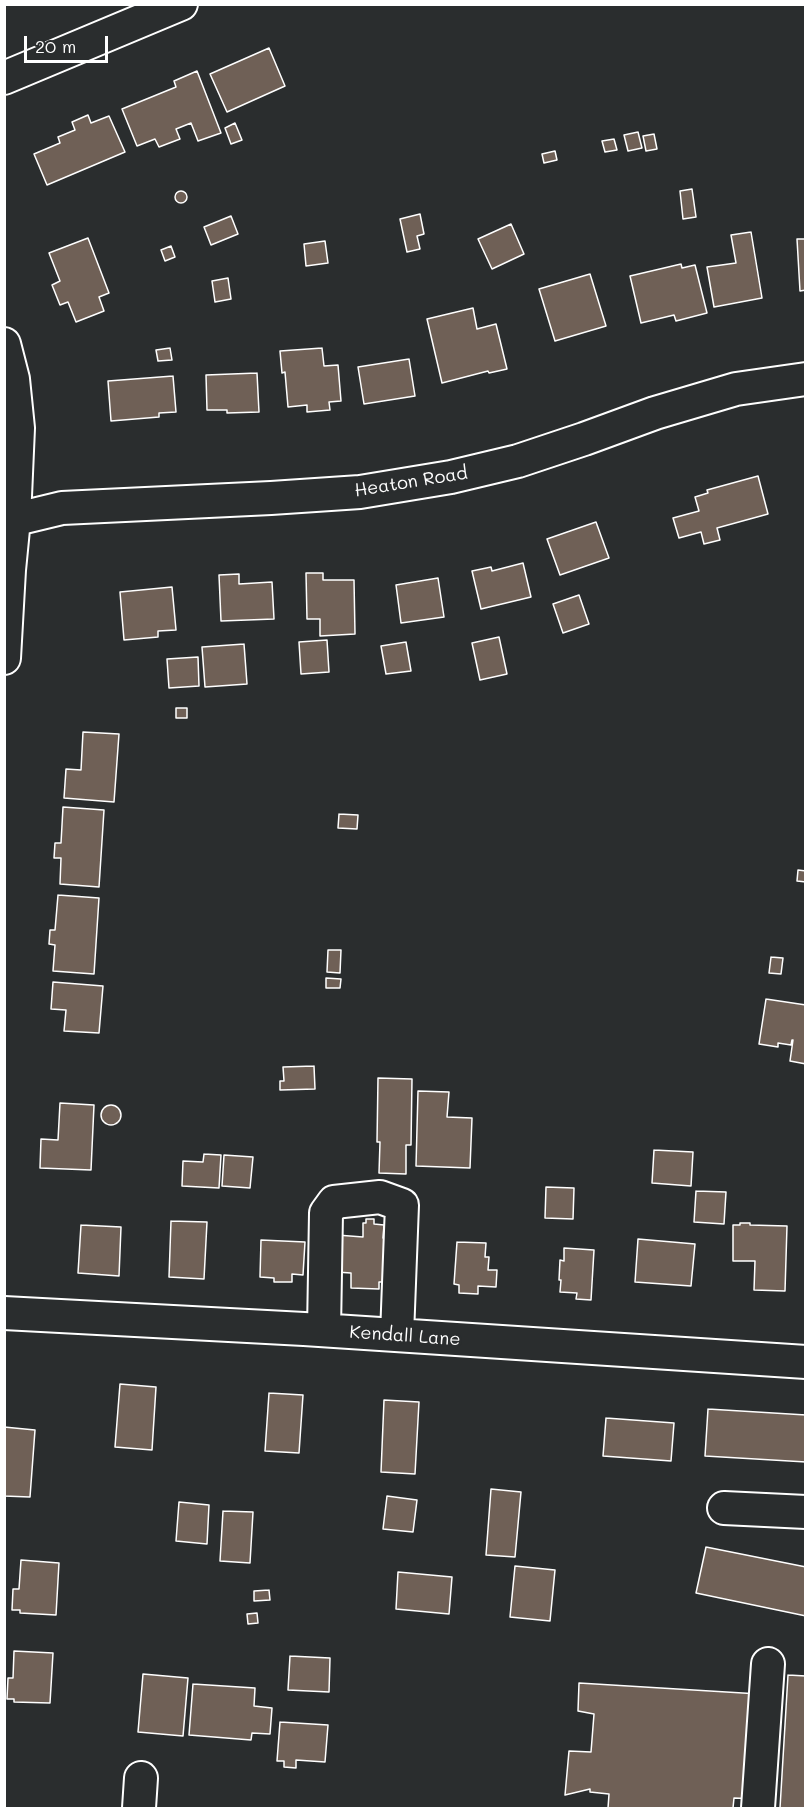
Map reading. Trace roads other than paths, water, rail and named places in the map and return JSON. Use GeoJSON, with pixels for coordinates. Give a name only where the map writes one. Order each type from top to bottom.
{"type":"FeatureCollection","features":[{"type":"Feature","properties":{"kind":"street"},"geometry":{"type":"LineString","coordinates":[[4,78],[181,4]]}},
{"type":"Feature","properties":{"kind":"street"},"geometry":{"type":"LineString","coordinates":[[4,344],[13,380],[18,428],[9,520],[9,570],[4,658]]}},
{"type":"Feature","properties":{"kind":"street","name":"Heaton Road"},"geometry":{"type":"LineString","coordinates":[[9,520],[62,508],[349,492],[452,477],[518,461],[655,413],[736,389],[806,379]]}},
{"type":"Feature","properties":{"kind":"street"},"geometry":{"type":"LineString","coordinates":[[324,1330],[326,1214],[334,1202],[380,1197],[402,1205],[397,1335]]}},
{"type":"Feature","properties":{"kind":"street","name":"Kendall Lane"},"geometry":{"type":"LineString","coordinates":[[4,1313],[324,1330],[806,1362]]}},
{"type":"Feature","properties":{"kind":"street"},"geometry":{"type":"LineString","coordinates":[[724,1508],[806,1512]]}},
{"type":"Feature","properties":{"kind":"street"},"geometry":{"type":"LineString","coordinates":[[758,1809],[768,1664]]}},
{"type":"Feature","properties":{"kind":"street"},"geometry":{"type":"LineString","coordinates":[[139,1809],[141,1778]]}}]}
